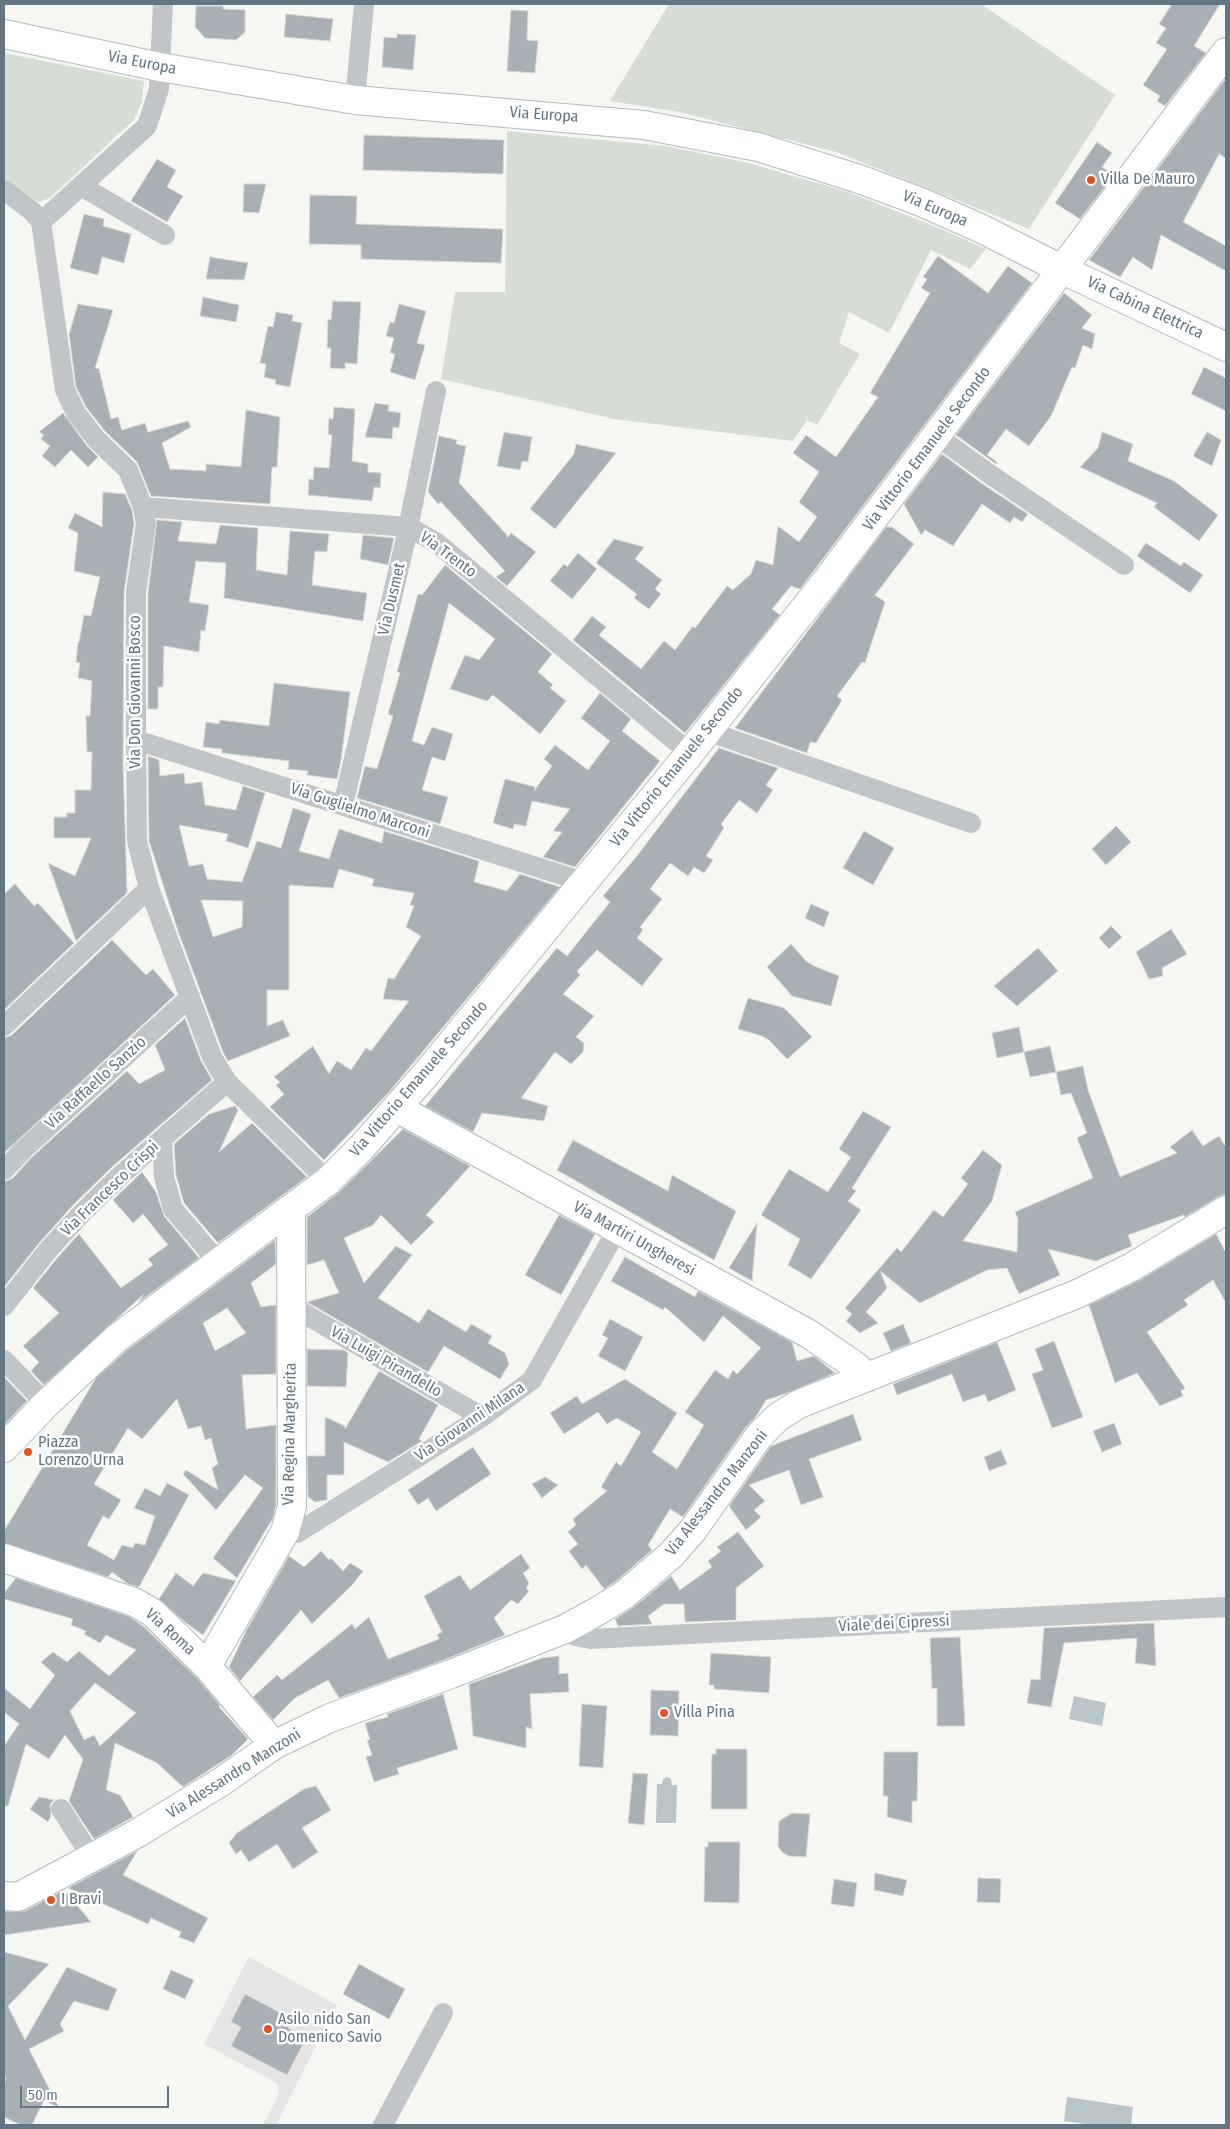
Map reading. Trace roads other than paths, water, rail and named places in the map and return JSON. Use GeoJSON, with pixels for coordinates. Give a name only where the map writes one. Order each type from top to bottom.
{"type":"FeatureCollection","features":[{"type":"Feature","properties":{"kind":"street"},"geometry":{"type":"LineString","coordinates":[[4,190],[32,211],[42,222],[147,126],[159,89],[163,4]]}},
{"type":"Feature","properties":{"kind":"street"},"geometry":{"type":"LineString","coordinates":[[355,100],[364,4]]}},
{"type":"Feature","properties":{"kind":"street","name":"Via Europa"},"geometry":{"type":"LineString","coordinates":[[4,34],[160,67],[355,100],[644,125],[758,148],[862,180],[921,202],[982,228],[1063,270]]}},
{"type":"Feature","properties":{"kind":"street","name":"Via Vittorio Emanuele Secondo"},"geometry":{"type":"LineString","coordinates":[[4,1448],[46,1404],[117,1338],[328,1181],[397,1108],[690,753],[827,580],[1226,52]]}},
{"type":"Feature","properties":{"kind":"street"},"geometry":{"type":"LineString","coordinates":[[81,186],[165,235]]}},
{"type":"Feature","properties":{"kind":"street","name":"Via Don Giovanni Bosco"},"geometry":{"type":"LineString","coordinates":[[42,222],[65,390],[76,413],[96,439],[128,470],[144,507],[146,524],[136,592],[137,841],[149,888],[212,1056],[227,1082],[328,1181]]}},
{"type":"Feature","properties":{"kind":"street","name":"Via Cabina Elettrica"},"geometry":{"type":"LineString","coordinates":[[1063,270],[1226,347]]}},
{"type":"Feature","properties":{"kind":"street","name":"Via Dusmet"},"geometry":{"type":"LineString","coordinates":[[343,805],[408,527],[436,391]]}},
{"type":"Feature","properties":{"kind":"street"},"geometry":{"type":"LineString","coordinates":[[937,436],[1124,565]]}},
{"type":"Feature","properties":{"kind":"street","name":"Via Trento"},"geometry":{"type":"LineString","coordinates":[[144,507],[408,527],[437,543],[690,753]]}},
{"type":"Feature","properties":{"kind":"street"},"geometry":{"type":"LineString","coordinates":[[707,731],[971,823]]}},
{"type":"Feature","properties":{"kind":"street","name":"Via Guglielmo Marconi"},"geometry":{"type":"LineString","coordinates":[[136,740],[584,882]]}},
{"type":"Feature","properties":{"kind":"street"},"geometry":{"type":"LineString","coordinates":[[4,1026],[149,888]]}},
{"type":"Feature","properties":{"kind":"street","name":"Via Raffaello Sanzio"},"geometry":{"type":"LineString","coordinates":[[4,1170],[23,1150],[190,997]]}},
{"type":"Feature","properties":{"kind":"street","name":"Via Francesco Crispi"},"geometry":{"type":"LineString","coordinates":[[4,1306],[49,1249],[83,1212],[227,1082]]}},
{"type":"Feature","properties":{"kind":"street","name":"Via Martiri Ungheresi"},"geometry":{"type":"LineString","coordinates":[[397,1108],[809,1334],[857,1367],[866,1378]]}},
{"type":"Feature","properties":{"kind":"street"},"geometry":{"type":"LineString","coordinates":[[162,1140],[164,1177],[173,1209],[219,1262]]}},
{"type":"Feature","properties":{"kind":"street","name":"Via Regina Margherita"},"geometry":{"type":"LineString","coordinates":[[207,1666],[285,1532],[292,1506],[290,1210]]}},
{"type":"Feature","properties":{"kind":"street","name":"Via Alessandro Manzoni"},"geometry":{"type":"LineString","coordinates":[[4,1896],[18,1896],[136,1834],[204,1792],[274,1745],[330,1718],[451,1674],[565,1629],[624,1595],[671,1555],[693,1530],[759,1436],[778,1417],[799,1404],[1077,1294],[1132,1267],[1226,1210]]}},
{"type":"Feature","properties":{"kind":"street","name":"Via Giovanni Milana"},"geometry":{"type":"LineString","coordinates":[[285,1532],[297,1533],[482,1417],[532,1380],[617,1230]]}},
{"type":"Feature","properties":{"kind":"street","name":"Via Luigi Pirandello"},"geometry":{"type":"LineString","coordinates":[[291,1306],[482,1417]]}},
{"type":"Feature","properties":{"kind":"street"},"geometry":{"type":"LineString","coordinates":[[4,1360],[46,1404]]}},
{"type":"Feature","properties":{"kind":"street","name":"Via Roma"},"geometry":{"type":"LineString","coordinates":[[4,1558],[103,1591],[154,1613],[207,1666],[274,1745]]}},
{"type":"Feature","properties":{"kind":"street","name":"Viale dei Cipressi"},"geometry":{"type":"LineString","coordinates":[[565,1629],[575,1636],[590,1639],[1226,1607]]}},
{"type":"Feature","properties":{"kind":"street"},"geometry":{"type":"LineString","coordinates":[[61,1809],[92,1858]]}},
{"type":"Feature","properties":{"kind":"street"},"geometry":{"type":"LineString","coordinates":[[383,2125],[443,2013]]}},
{"type":"Feature","properties":{"kind":"place","name":"Villa De Mauro"},"geometry":{"type":"Point","coordinates":[1091,180]}},
{"type":"Feature","properties":{"kind":"place","name":"Piazza Lorenzo Urna"},"geometry":{"type":"Point","coordinates":[28,1452]}},
{"type":"Feature","properties":{"kind":"place","name":"Villa Pina"},"geometry":{"type":"Point","coordinates":[664,1713]}},
{"type":"Feature","properties":{"kind":"place","name":"I Bravi"},"geometry":{"type":"Point","coordinates":[51,1900]}},
{"type":"Feature","properties":{"kind":"place","name":"Asilo nido San Domenico Savio"},"geometry":{"type":"Point","coordinates":[268,2029]}}]}
